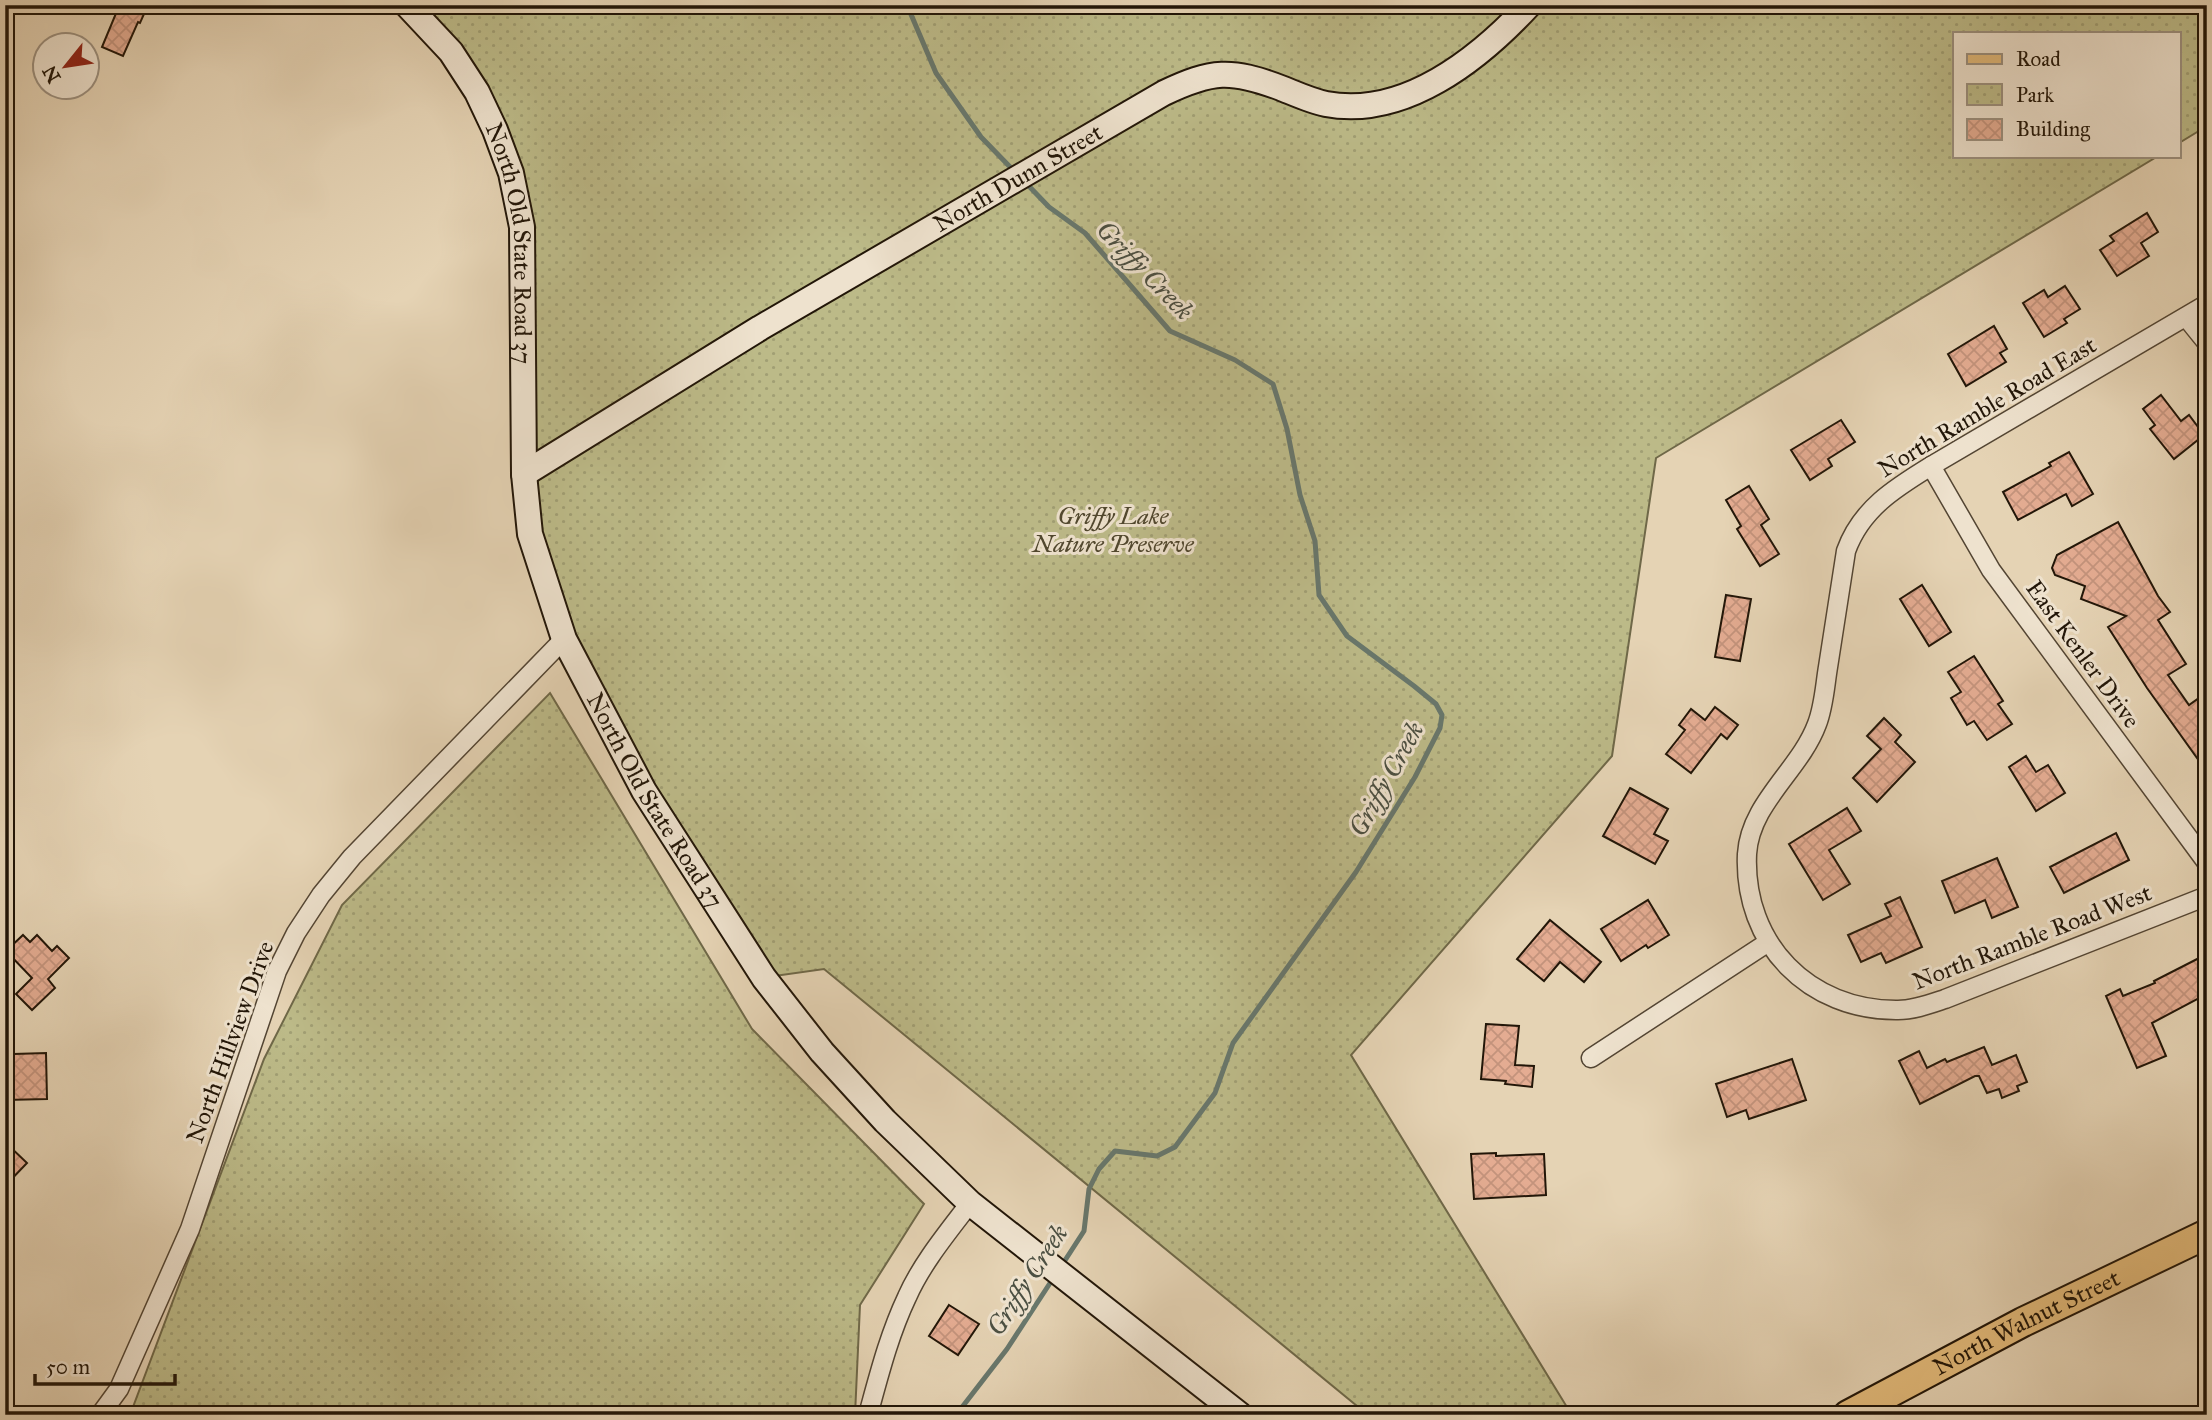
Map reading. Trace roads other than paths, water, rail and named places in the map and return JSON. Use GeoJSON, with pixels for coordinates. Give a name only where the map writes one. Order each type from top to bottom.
{"type":"FeatureCollection","features":[{"type":"Feature","properties":{"kind":"main road","name":"North Walnut Street"},"geometry":{"type":"LineString","coordinates":[[1848,1415],[2023,1322],[2207,1234]]}},
{"type":"Feature","properties":{"kind":"street","name":"North Old State Road 37"},"geometry":{"type":"LineString","coordinates":[[407,5],[451,52],[477,92],[511,173],[522,227],[524,474],[530,534],[564,639],[644,791],[764,978],[793,1017],[857,1092],[970,1203],[1240,1415]]}},
{"type":"Feature","properties":{"kind":"street","name":"North Dunn Street"},"geometry":{"type":"LineString","coordinates":[[524,474],[760,328],[1164,93],[1209,75],[1224,73],[1240,75],[1315,101],[1345,108],[1391,102],[1420,89],[1460,65],[1499,34],[1529,5]]}},
{"type":"Feature","properties":{"kind":"street","name":"North Ramble Road East"},"geometry":{"type":"LineString","coordinates":[[1767,943],[1756,920],[1752,899],[1747,855],[1750,839],[1761,812],[1817,723],[1846,551],[1858,525],[1874,506],[1894,489],[2207,304]]}},
{"type":"Feature","properties":{"kind":"street"},"geometry":{"type":"LineString","coordinates":[[2186,317],[2207,343]]}},
{"type":"Feature","properties":{"kind":"street","name":"East Kenler Drive"},"geometry":{"type":"LineString","coordinates":[[1931,466],[1991,570],[2207,863]]}},
{"type":"Feature","properties":{"kind":"street","name":"North Hillview Drive"},"geometry":{"type":"LineString","coordinates":[[100,1415],[119,1389],[190,1228],[262,1011],[277,971],[296,933],[321,895],[352,857],[564,639]]}},
{"type":"Feature","properties":{"kind":"street","name":"North Ramble Road West"},"geometry":{"type":"LineString","coordinates":[[1767,943],[1784,964],[1822,992],[1860,1006],[1900,1010],[1945,999],[2207,897]]}},
{"type":"Feature","properties":{"kind":"street"},"geometry":{"type":"LineString","coordinates":[[1591,1058],[1767,943]]}},
{"type":"Feature","properties":{"kind":"street"},"geometry":{"type":"LineString","coordinates":[[868,1415],[890,1336],[908,1294],[944,1236],[970,1203]]}},
{"type":"Feature","properties":{"kind":"waterway","name":"Griffy Creek"},"geometry":{"type":"LineString","coordinates":[[907,5],[936,73],[981,137],[1014,171]]}},
{"type":"Feature","properties":{"kind":"waterway","name":"Griffy Creek"},"geometry":{"type":"LineString","coordinates":[[1024,181],[1049,207],[1085,233],[1170,331],[1235,360],[1273,384],[1287,429],[1300,495],[1315,541],[1319,595],[1347,636],[1436,704],[1442,715],[1440,728],[1415,777],[1356,872],[1233,1043],[1215,1093],[1175,1147],[1157,1156],[1115,1151],[1099,1169],[1089,1189],[1084,1231],[1062,1265]]}},
{"type":"Feature","properties":{"kind":"waterway","name":"Griffy Creek"},"geometry":{"type":"LineString","coordinates":[[956,1415],[1007,1349],[1054,1277]]}},
{"type":"Feature","properties":{"kind":"park label","name":"Griffy Lake Nature Preserve"},"geometry":{"type":"Point","coordinates":[1113,530]}}]}
